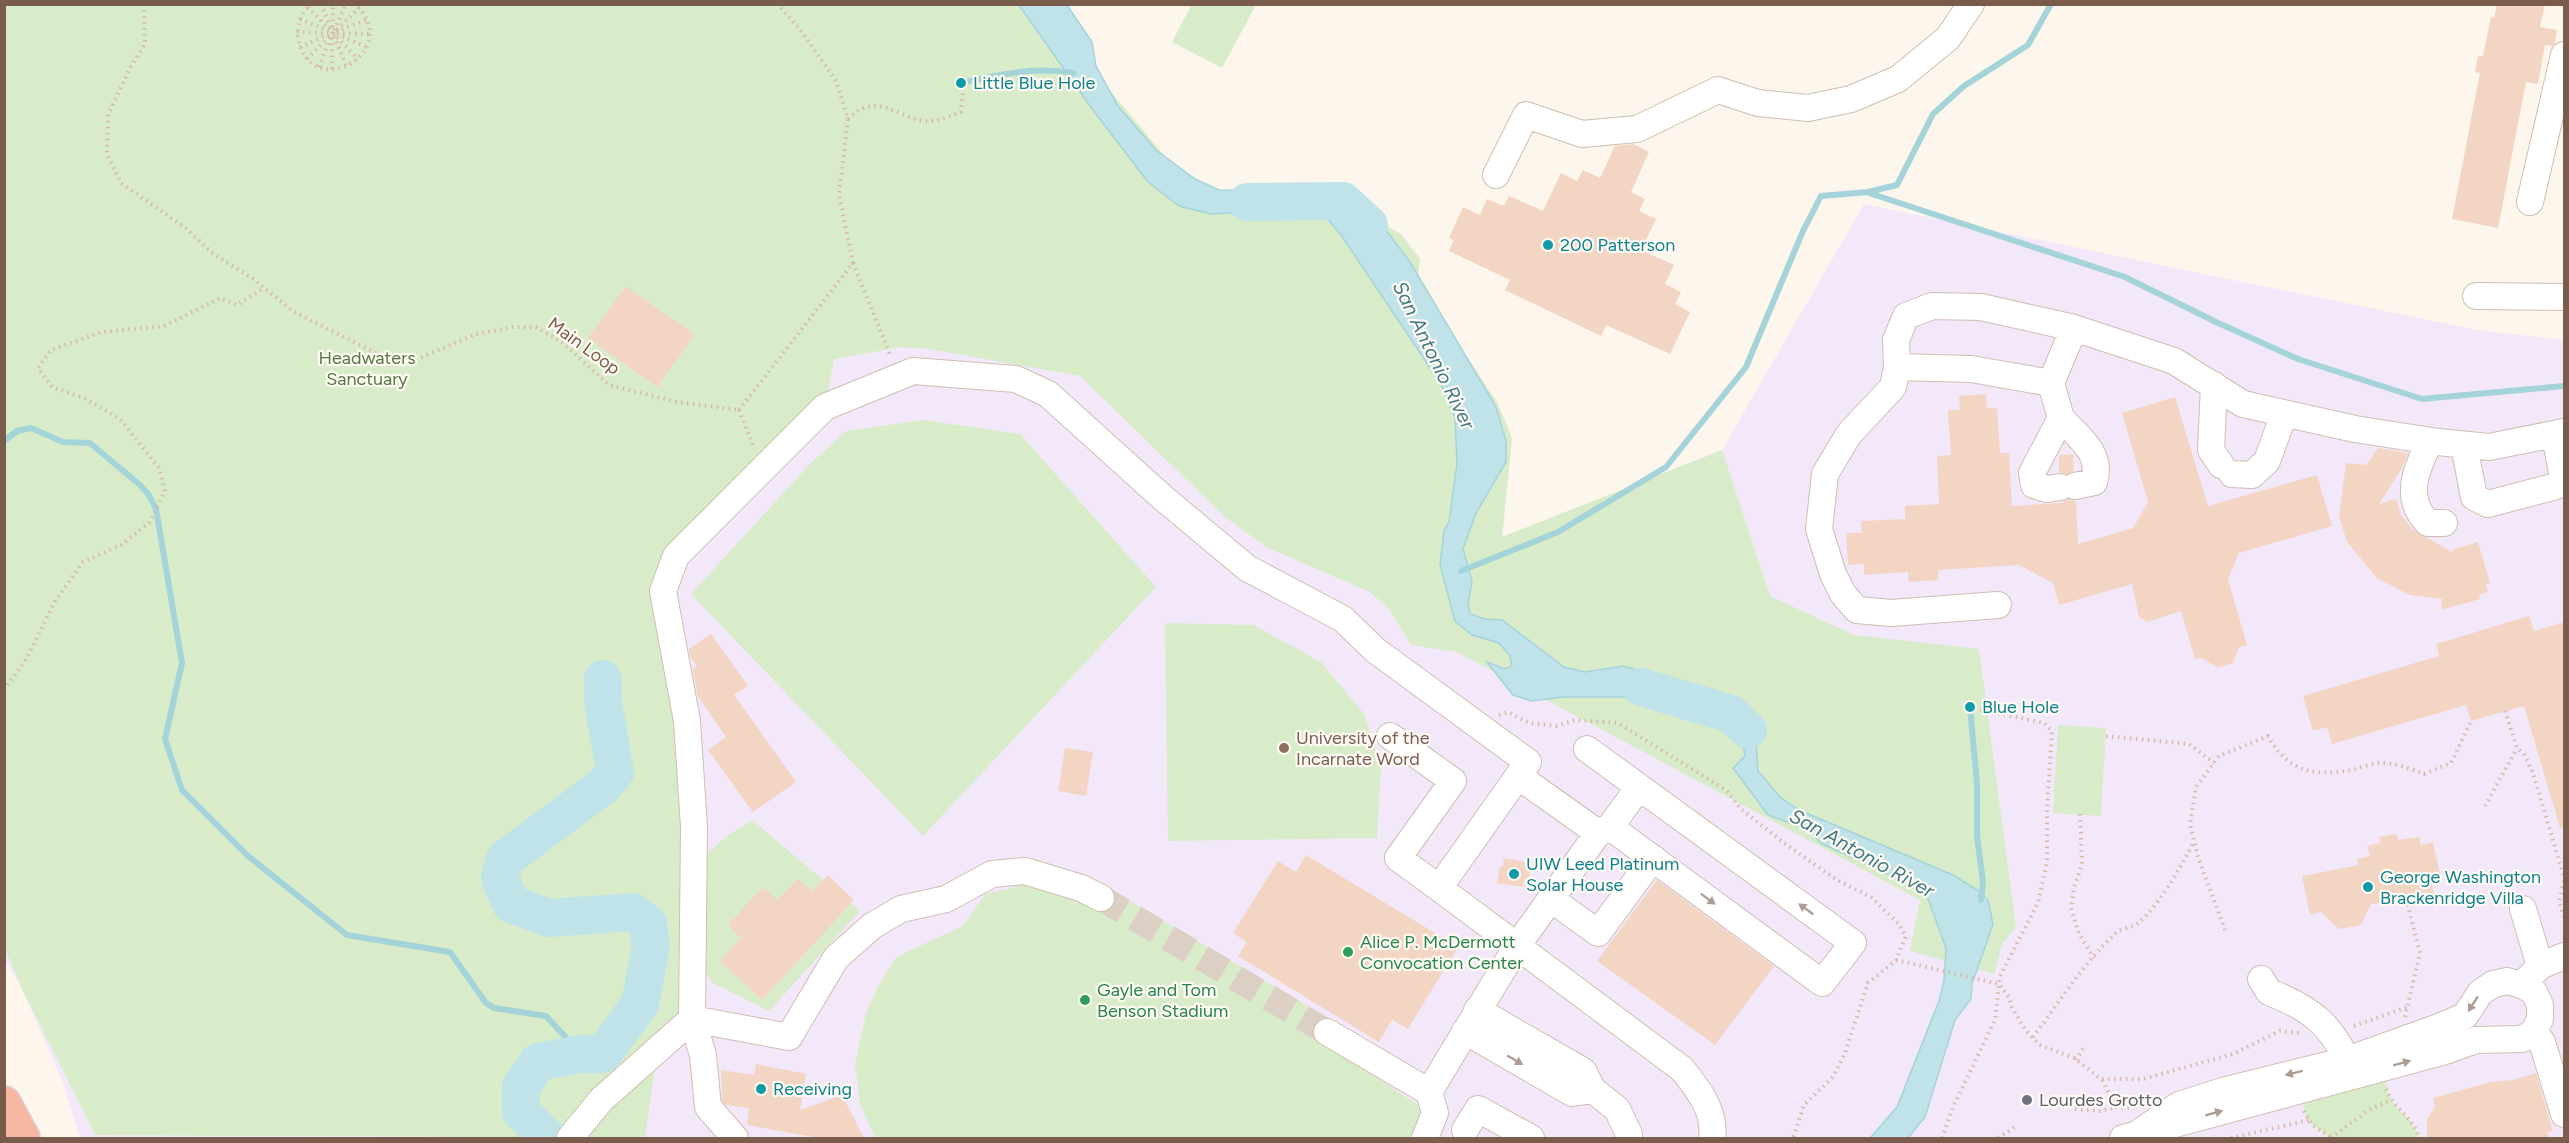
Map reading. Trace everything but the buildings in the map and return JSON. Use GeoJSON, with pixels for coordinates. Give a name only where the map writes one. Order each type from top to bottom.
{"type":"FeatureCollection","features":[{"type":"Feature","properties":{"kind":"highway"},"geometry":{"type":"LineString","coordinates":[[4,1103],[22,1138]]}},
{"type":"Feature","properties":{"kind":"street"},"geometry":{"type":"LineString","coordinates":[[1496,175],[1526,115],[1582,134],[1637,129],[1718,90],[1758,102],[1808,108],[1851,99],[1898,79],[1948,38],[1971,4]]}},
{"type":"Feature","properties":{"kind":"street"},"geometry":{"type":"LineString","coordinates":[[2530,202],[2565,56]]}},
{"type":"Feature","properties":{"kind":"street"},"geometry":{"type":"LineString","coordinates":[[2476,296],[2565,297]]}},
{"type":"Feature","properties":{"kind":"street"},"geometry":{"type":"LineString","coordinates":[[1998,605],[1891,613],[1857,610],[1843,594],[1833,574],[1819,529],[1825,474],[1849,434],[1893,387],[1897,367],[1896,340],[1906,316],[1932,306],[1981,307],[2074,328],[2174,361],[2243,404],[2284,414],[2430,441],[2489,447],[2560,434],[2565,484],[2488,504],[2474,497]]}},
{"type":"Feature","properties":{"kind":"street"},"geometry":{"type":"LineString","coordinates":[[2061,418],[2032,473],[2034,484],[2047,489],[2094,482],[2097,470],[2095,455],[2061,418],[2051,383],[2074,328]]}},
{"type":"Feature","properties":{"kind":"street"},"geometry":{"type":"LineString","coordinates":[[1897,367],[1971,369],[2051,383]]}},
{"type":"Feature","properties":{"kind":"street"},"geometry":{"type":"LineString","coordinates":[[735,1138],[708,1107],[703,1054],[692,1019],[694,827],[687,721],[663,591],[676,556],[825,407],[913,371],[1016,379],[1048,394],[1162,497],[1247,568],[1343,619],[1375,650],[1523,769],[1604,830],[1653,858],[1822,984],[1853,943],[1587,750]]}},
{"type":"Feature","properties":{"kind":"street"},"geometry":{"type":"LineString","coordinates":[[2214,385],[2211,450],[2226,469],[2252,475],[2267,461],[2284,414]]}},
{"type":"Feature","properties":{"kind":"street"},"geometry":{"type":"LineString","coordinates":[[2430,441],[2419,463],[2413,497],[2418,513],[2428,522],[2451,521],[2474,497]]}},
{"type":"Feature","properties":{"kind":"street"},"geometry":{"type":"LineString","coordinates":[[2464,445],[2474,497]]}},
{"type":"Feature","properties":{"kind":"street"},"geometry":{"type":"LineString","coordinates":[[1390,736],[1453,781],[1398,858],[1682,1069],[1704,1096],[1713,1130],[1712,1138]]}},
{"type":"Feature","properties":{"kind":"street"},"geometry":{"type":"LineString","coordinates":[[1523,769],[1550,778]]}},
{"type":"Feature","properties":{"kind":"street"},"geometry":{"type":"LineString","coordinates":[[1439,888],[1523,769]]}},
{"type":"Feature","properties":{"kind":"street"},"geometry":{"type":"LineString","coordinates":[[1425,1138],[1432,1102],[1471,1020],[1517,946],[1551,898],[1639,787]]}},
{"type":"Feature","properties":{"kind":"street"},"geometry":{"type":"LineString","coordinates":[[1551,898],[1598,933],[1653,858]]}},
{"type":"Feature","properties":{"kind":"street"},"geometry":{"type":"LineString","coordinates":[[692,1019],[789,1037],[836,958],[872,926],[901,909],[946,899],[992,874],[1025,871],[1081,888],[1101,898]]}},
{"type":"Feature","properties":{"kind":"street"},"geometry":{"type":"LineString","coordinates":[[2523,909],[2540,966]]}},
{"type":"Feature","properties":{"kind":"street"},"geometry":{"type":"LineString","coordinates":[[2522,985],[2540,966],[2565,956]]}},
{"type":"Feature","properties":{"kind":"street"},"geometry":{"type":"LineString","coordinates":[[2261,979],[2269,992],[2295,1002],[2317,1016],[2350,1068]]}},
{"type":"Feature","properties":{"kind":"street"},"geometry":{"type":"LineString","coordinates":[[2135,1134],[2179,1105],[2198,1099],[2350,1068],[2383,1068],[2476,1040],[2522,1039],[2534,1032],[2540,1019],[2540,1005],[2534,992],[2522,985],[2507,981],[2493,984],[2480,993],[2465,1017],[2400,1040],[2350,1068],[2303,1089],[2135,1134]]}},
{"type":"Feature","properties":{"kind":"street"},"geometry":{"type":"LineString","coordinates":[[577,1130],[601,1100],[692,1019]]}},
{"type":"Feature","properties":{"kind":"street"},"geometry":{"type":"LineString","coordinates":[[1471,1020],[1572,1092],[1593,1090],[1617,1109],[1629,1138]]}},
{"type":"Feature","properties":{"kind":"street"},"geometry":{"type":"LineString","coordinates":[[1327,1032],[1432,1102],[1463,1134],[1478,1109],[1531,1138]]}},
{"type":"Feature","properties":{"kind":"street"},"geometry":{"type":"LineString","coordinates":[[2534,1032],[2542,1042],[2565,1114]]}},
{"type":"Feature","properties":{"kind":"path","name":"Main Loop"},"geometry":{"type":"LineString","coordinates":[[144,4],[145,44],[130,68],[108,115],[107,154],[121,183],[187,229],[211,252],[264,288],[294,312],[388,359],[422,357],[476,334],[513,327],[536,327],[561,342],[609,385],[677,402],[739,410]]}},
{"type":"Feature","properties":{"kind":"path"},"geometry":{"type":"LineString","coordinates":[[298,4],[304,10]]}},
{"type":"Feature","properties":{"kind":"path"},"geometry":{"type":"LineString","coordinates":[[321,4],[347,67]]}},
{"type":"Feature","properties":{"kind":"path"},"geometry":{"type":"LineString","coordinates":[[332,69],[333,4]]}},
{"type":"Feature","properties":{"kind":"path"},"geometry":{"type":"LineString","coordinates":[[319,67],[346,4]]}},
{"type":"Feature","properties":{"kind":"path"},"geometry":{"type":"LineString","coordinates":[[777,4],[799,28],[836,81],[848,119],[839,194],[853,263],[892,361],[913,371]]}},
{"type":"Feature","properties":{"kind":"path"},"geometry":{"type":"LineString","coordinates":[[307,58],[333,33],[357,6],[367,20],[369,34],[366,47],[358,59],[347,67],[332,69],[319,67],[307,58],[300,47],[297,32],[304,10],[310,6],[333,33],[358,59]]}},
{"type":"Feature","properties":{"kind":"path"},"geometry":{"type":"LineString","coordinates":[[300,19],[366,47]]}},
{"type":"Feature","properties":{"kind":"path"},"geometry":{"type":"LineString","coordinates":[[300,47],[367,20]]}},
{"type":"Feature","properties":{"kind":"path"},"geometry":{"type":"LineString","coordinates":[[297,32],[369,34]]}},
{"type":"Feature","properties":{"kind":"path"},"geometry":{"type":"LineString","coordinates":[[848,119],[857,110],[882,105],[903,115],[932,121],[961,112],[963,88]]}},
{"type":"Feature","properties":{"kind":"path"},"geometry":{"type":"LineString","coordinates":[[768,464],[756,454],[739,410],[853,263]]}},
{"type":"Feature","properties":{"kind":"path"},"geometry":{"type":"LineString","coordinates":[[4,690],[27,658],[54,603],[83,562],[121,545],[149,523],[165,491],[159,468],[120,419],[86,399],[52,387],[38,368],[51,350],[102,332],[164,326],[219,298],[237,305],[264,288]]}},
{"type":"Feature","properties":{"kind":"path"},"geometry":{"type":"LineString","coordinates":[[1942,1138],[1953,1107],[1995,1020],[2000,976],[2038,903],[2045,872],[2052,731],[2044,723],[1973,708]]}},
{"type":"Feature","properties":{"kind":"path"},"geometry":{"type":"LineString","coordinates":[[2505,711],[2517,748],[2534,772],[2565,879],[2559,901],[2565,917]]}},
{"type":"Feature","properties":{"kind":"path"},"geometry":{"type":"LineString","coordinates":[[2225,930],[2190,824],[2196,787],[2219,756],[2268,736],[2277,753],[2294,766],[2311,771],[2329,773],[2380,763],[2424,774],[2451,763],[2471,721]]}},
{"type":"Feature","properties":{"kind":"path"},"geometry":{"type":"LineString","coordinates":[[2106,736],[2189,744],[2214,763]]}},
{"type":"Feature","properties":{"kind":"path"},"geometry":{"type":"LineString","coordinates":[[2485,806],[2517,748]]}},
{"type":"Feature","properties":{"kind":"path"},"geometry":{"type":"LineString","coordinates":[[2080,814],[2082,864],[2071,908],[2079,934],[2094,958]]}},
{"type":"Feature","properties":{"kind":"path"},"geometry":{"type":"LineString","coordinates":[[2033,1037],[2094,958],[2118,931],[2135,925],[2148,912],[2183,862],[2194,841]]}},
{"type":"Feature","properties":{"kind":"path"},"geometry":{"type":"LineString","coordinates":[[2400,1040],[2420,953],[2406,898]]}},
{"type":"Feature","properties":{"kind":"path"},"geometry":{"type":"LineString","coordinates":[[1896,960],[1999,984],[2010,997],[2011,1006],[2026,1031],[2040,1045],[2076,1060],[2101,1079],[2116,1107]]}},
{"type":"Feature","properties":{"kind":"path"},"geometry":{"type":"LineString","coordinates":[[2101,1079],[2143,1079],[2233,1054],[2280,1030],[2298,1033],[2367,1023],[2408,1007]]}},
{"type":"Feature","properties":{"kind":"path"},"geometry":{"type":"LineString","coordinates":[[2076,1060],[2085,1046]]}},
{"type":"Feature","properties":{"kind":"path"},"geometry":{"type":"LineString","coordinates":[[2383,1068],[2386,1090],[2391,1100],[2400,1112],[2416,1126],[2419,1138]]}},
{"type":"Feature","properties":{"kind":"path"},"geometry":{"type":"LineString","coordinates":[[2303,1089],[2304,1111],[2309,1120],[2312,1125],[2331,1138],[2369,1110],[2391,1100]]}},
{"type":"Feature","properties":{"kind":"path"},"geometry":{"type":"LineString","coordinates":[[2075,1109],[2100,1111],[2116,1107],[2149,1108],[2135,1134]]}},
{"type":"Feature","properties":{"kind":"path"},"geometry":{"type":"LineString","coordinates":[[2231,1138],[2309,1120]]}},
{"type":"Feature","properties":{"kind":"path"},"geometry":{"type":"LineString","coordinates":[[1998,1138],[2018,1125]]}},
{"type":"Feature","properties":{"kind":"shaded area","name":"University of the Incarnate Word"},"geometry":{"type":"Polygon","coordinates":[[[4,5],[1090,67],[1179,173],[1223,210],[1259,220],[1339,212],[1401,234],[1420,259],[1417,283],[1497,402],[1512,438],[1502,538],[1722,450],[1864,204],[2477,330],[2564,340],[2564,1138],[80,1138],[63,1082],[21,987],[5,959],[4,5]]]}},
{"type":"Feature","properties":{"kind":"green space"},"geometry":{"type":"Polygon","coordinates":[[[1192,4],[1256,5],[1222,68],[1172,42],[1192,4]]]}},
{"type":"Feature","properties":{"kind":"green space","name":"Headwaters Sanctuary"},"geometry":{"type":"Polygon","coordinates":[[[4,5],[1045,5],[1090,67],[1179,173],[1223,210],[1259,220],[1339,212],[1368,215],[1401,234],[1420,259],[1417,283],[1497,402],[1512,438],[1502,537],[1722,450],[1770,596],[1854,635],[1979,649],[2016,927],[2002,944],[1994,974],[1910,951],[1920,900],[1457,652],[1411,645],[1389,609],[1370,592],[1268,548],[1225,517],[1080,376],[929,349],[901,347],[834,359],[825,407],[676,556],[663,591],[687,721],[692,1019],[657,1052],[645,1138],[95,1135],[21,987],[5,949],[4,5]]]}},
{"type":"Feature","properties":{"kind":"green space"},"geometry":{"type":"Polygon","coordinates":[[[924,420],[1020,434],[1156,587],[923,836],[691,594],[810,464],[846,431],[924,420]]]}},
{"type":"Feature","properties":{"kind":"green space"},"geometry":{"type":"Polygon","coordinates":[[[1165,623],[1253,625],[1321,662],[1364,714],[1381,766],[1377,838],[1168,841],[1165,623]]]}},
{"type":"Feature","properties":{"kind":"green space"},"geometry":{"type":"Polygon","coordinates":[[[2058,725],[2106,728],[2101,816],[2053,813],[2058,725]]]}},
{"type":"Feature","properties":{"kind":"green space"},"geometry":{"type":"Polygon","coordinates":[[[752,820],[860,911],[769,1011],[713,983],[701,957],[699,941],[702,858],[727,836],[752,820]]]}},
{"type":"Feature","properties":{"kind":"green space","name":"Gayle and Tom Benson Stadium"},"geometry":{"type":"Polygon","coordinates":[[[1025,885],[1096,906],[1107,888],[1333,1021],[1323,1042],[1424,1109],[1411,1138],[875,1138],[860,1104],[855,1064],[866,1013],[878,986],[896,957],[963,926],[985,894],[1025,885]]]}},
{"type":"Feature","properties":{"kind":"green space"},"geometry":{"type":"Polygon","coordinates":[[[2385,1076],[2390,1098],[2411,1122],[2419,1138],[2331,1138],[2312,1125],[2304,1111],[2303,1089],[2385,1076]]]}},
{"type":"Feature","properties":{"kind":"water"},"geometry":{"type":"Polygon","coordinates":[[[1019,5],[1067,5],[1092,42],[1096,66],[1118,106],[1156,150],[1195,179],[1219,190],[1314,191],[1288,210],[1211,214],[1179,206],[1148,182],[1090,106],[1019,5]]]}},
{"type":"Feature","properties":{"kind":"water"},"geometry":{"type":"Polygon","coordinates":[[[1344,188],[1354,188],[1410,262],[1496,407],[1506,441],[1506,462],[1476,513],[1463,549],[1472,581],[1468,605],[1470,614],[1485,619],[1502,620],[1564,667],[1585,672],[1623,666],[1693,686],[1740,709],[1755,726],[1758,771],[1780,797],[1799,810],[1953,875],[1979,891],[1988,900],[1993,924],[1972,984],[1971,999],[1955,1020],[1925,1117],[1908,1138],[1870,1138],[1897,1107],[1939,1001],[1944,981],[1946,948],[1927,896],[1909,884],[1820,843],[1811,831],[1768,815],[1733,768],[1745,756],[1741,734],[1696,699],[1681,705],[1676,713],[1663,711],[1631,697],[1563,697],[1531,701],[1513,695],[1487,662],[1504,669],[1512,666],[1510,656],[1499,643],[1472,635],[1455,621],[1440,565],[1444,531],[1449,522],[1457,463],[1455,418],[1441,384],[1341,235],[1320,210],[1344,188]]]}},
{"type":"Feature","properties":{"kind":"waterway"},"geometry":{"type":"LineString","coordinates":[[1461,571],[1558,532],[1666,467],[1746,367],[1803,231],[1821,196],[1868,192],[1897,185],[1933,114],[1964,86],[2028,45],[2051,4]]}},
{"type":"Feature","properties":{"kind":"waterway"},"geometry":{"type":"LineString","coordinates":[[961,83],[1031,71],[1073,73]]}},
{"type":"Feature","properties":{"kind":"waterway"},"geometry":{"type":"LineString","coordinates":[[1869,193],[2125,277],[2298,359],[2422,399],[2564,386]]}},
{"type":"Feature","properties":{"kind":"waterway","name":"San Antonio River"},"geometry":{"type":"LineString","coordinates":[[1247,202],[1343,201],[1369,225]]}},
{"type":"Feature","properties":{"kind":"waterway"},"geometry":{"type":"LineString","coordinates":[[4,441],[17,431],[31,428],[63,442],[90,443],[149,495],[156,509],[182,663],[165,739],[182,790],[248,856],[347,935],[450,952],[486,1003],[494,1008],[546,1016],[581,1054]]}},
{"type":"Feature","properties":{"kind":"waterway"},"geometry":{"type":"LineString","coordinates":[[548,1138],[521,1112],[521,1087],[538,1062],[581,1054],[603,1054],[640,1004],[651,946],[648,924],[633,912],[549,918],[511,904],[500,878],[505,859],[602,787],[615,772],[603,702],[603,679]]}},
{"type":"Feature","properties":{"kind":"waterway","name":"San Antonio River"},"geometry":{"type":"LineString","coordinates":[[1641,687],[1731,714],[1748,730]]}},
{"type":"Feature","properties":{"kind":"waterway"},"geometry":{"type":"LineString","coordinates":[[1970,707],[1977,784],[1977,836],[1983,882],[1981,900]]}},
{"type":"Feature","properties":{"kind":"tunnel"},"geometry":{"type":"LineString","coordinates":[[1101,898],[1327,1032]]}},
{"type":"Feature","properties":{"kind":"place","name":"Little Blue Hole"},"geometry":{"type":"Point","coordinates":[961,83]}},
{"type":"Feature","properties":{"kind":"place","name":"200 Patterson"},"geometry":{"type":"Point","coordinates":[1548,245]}},
{"type":"Feature","properties":{"kind":"place","name":"Blue Hole"},"geometry":{"type":"Point","coordinates":[1970,707]}},
{"type":"Feature","properties":{"kind":"place","name":"University of the Incarnate Word"},"geometry":{"type":"Point","coordinates":[1284,748]}},
{"type":"Feature","properties":{"kind":"place","name":"UIW Leed Platinum Solar House"},"geometry":{"type":"Point","coordinates":[1514,874]}},
{"type":"Feature","properties":{"kind":"place","name":"George Washington Brackenridge Villa"},"geometry":{"type":"Point","coordinates":[2368,887]}},
{"type":"Feature","properties":{"kind":"place","name":"Alice P. McDermott Convocation Center"},"geometry":{"type":"Point","coordinates":[1348,952]}},
{"type":"Feature","properties":{"kind":"place","name":"Gayle and Tom Benson Stadium"},"geometry":{"type":"Point","coordinates":[1085,1000]}},
{"type":"Feature","properties":{"kind":"place","name":"Receiving"},"geometry":{"type":"Point","coordinates":[761,1089]}},
{"type":"Feature","properties":{"kind":"place","name":"Lourdes Grotto"},"geometry":{"type":"Point","coordinates":[2027,1100]}}]}
